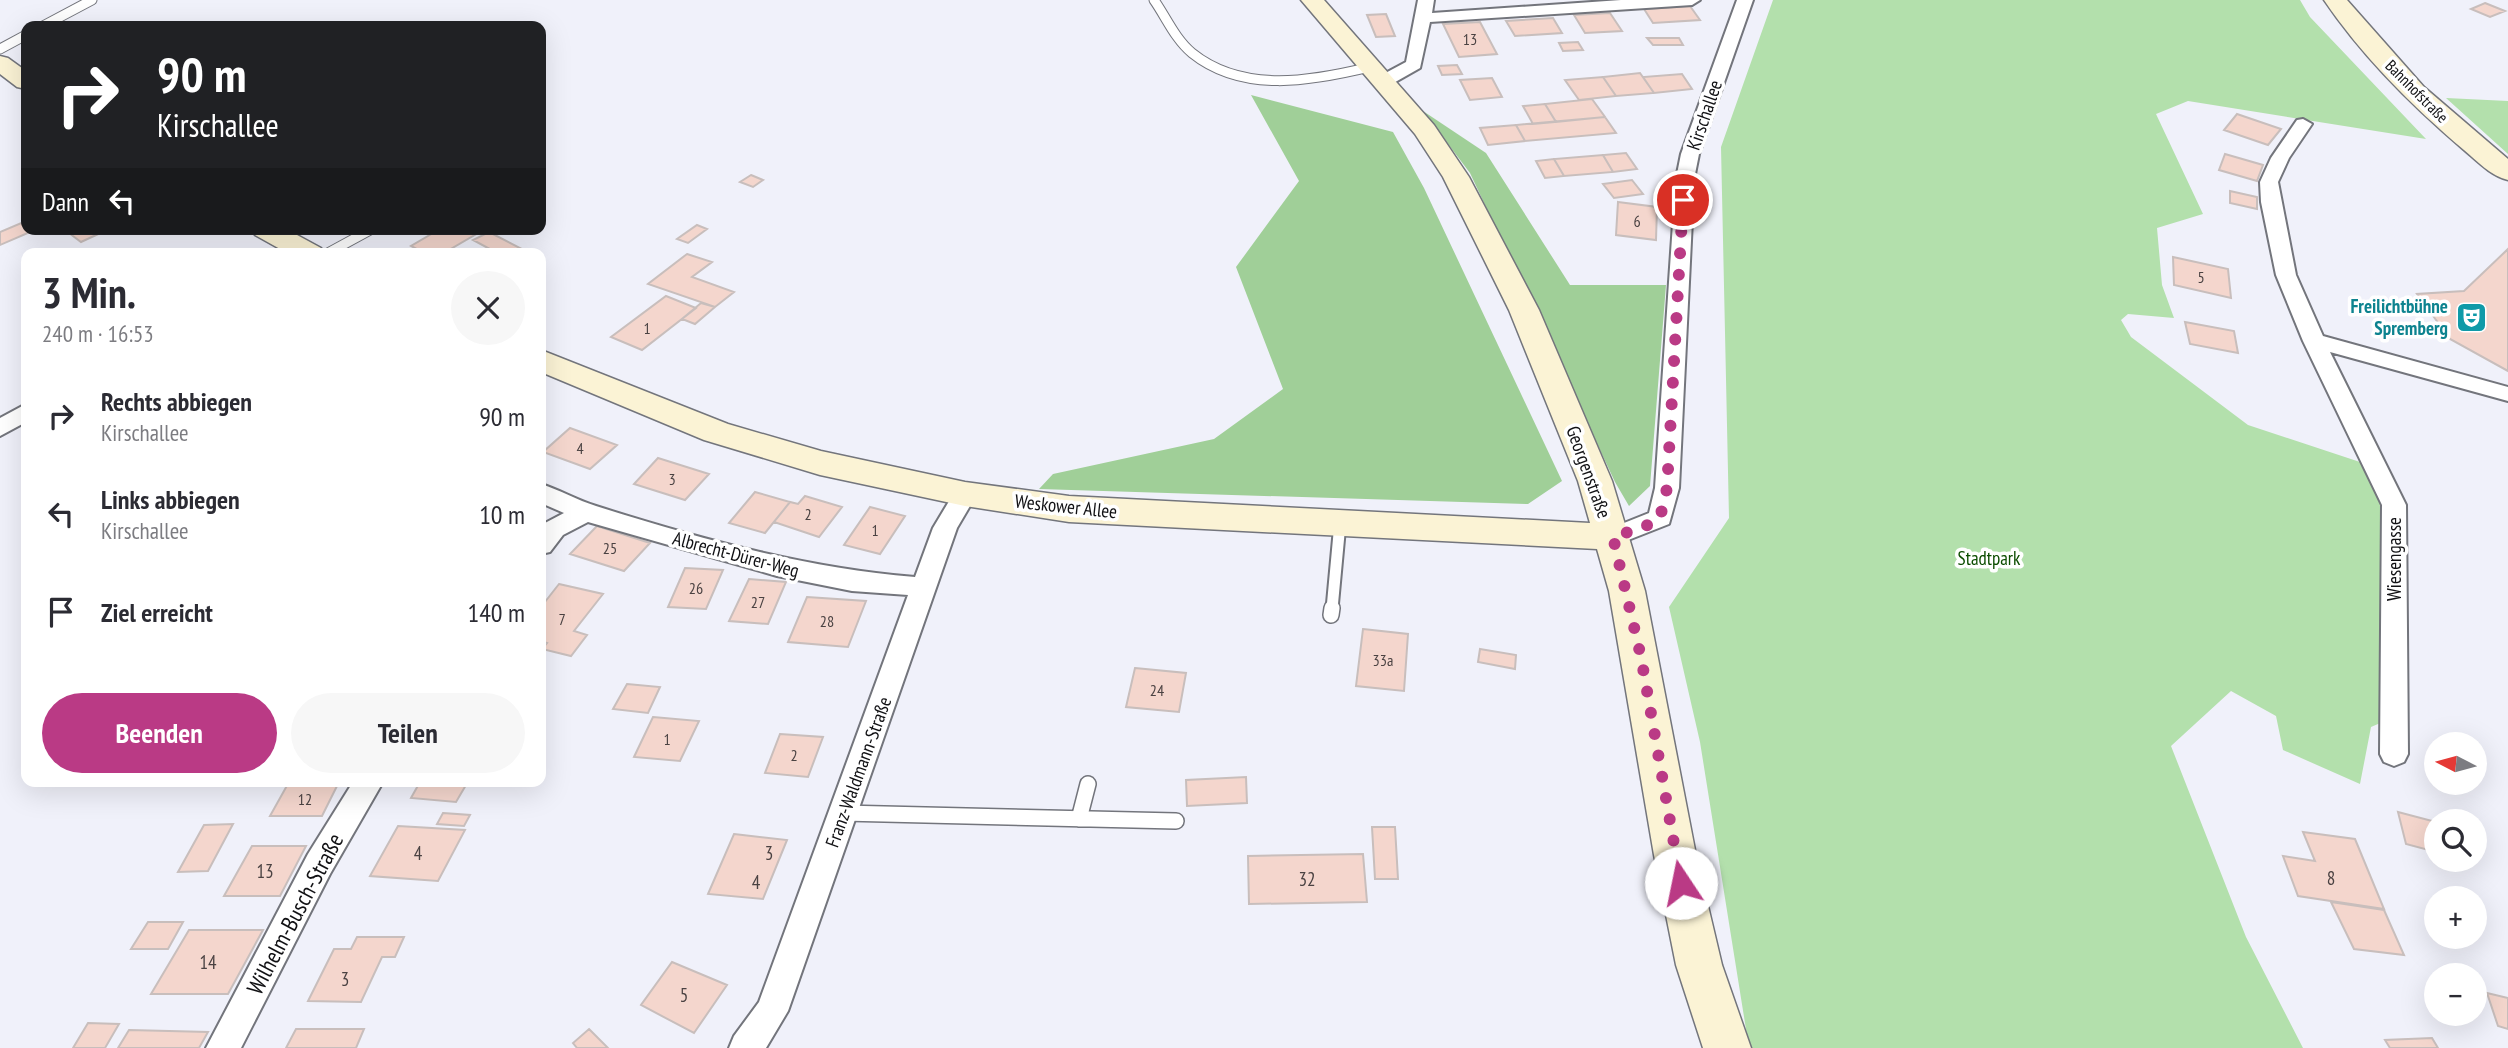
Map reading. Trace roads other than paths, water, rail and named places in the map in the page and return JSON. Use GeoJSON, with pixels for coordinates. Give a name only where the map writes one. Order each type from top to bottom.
{"type":"FeatureCollection","features":[{"type":"Feature","properties":{"kind":"main road","name":"Georgenstraße"},"geometry":{"type":"LineString","coordinates":[[1312,0],[1425,130],[1456,177],[1524,310],[1595,481],[1613,537],[1636,630],[1675,855],[1699,965],[1727,1048]]}},
{"type":"Feature","properties":{"kind":"main road","name":"Bahnhofstraße"},"geometry":{"type":"LineString","coordinates":[[2335,0],[2395,71],[2452,127],[2508,173]]}},
{"type":"Feature","properties":{"kind":"main road"},"geometry":{"type":"LineString","coordinates":[[0,62],[21,78]]}},
{"type":"Feature","properties":{"kind":"main road"},"geometry":{"type":"LineString","coordinates":[[276,235],[300,248]]}},
{"type":"Feature","properties":{"kind":"main road","name":"Weskower Allee"},"geometry":{"type":"LineString","coordinates":[[546,362],[716,432],[820,463],[965,494],[1069,509],[1613,537]]}},
{"type":"Feature","properties":{"kind":"street"},"geometry":{"type":"LineString","coordinates":[[1377,74],[1414,64],[1426,0]]}},
{"type":"Feature","properties":{"kind":"street"},"geometry":{"type":"LineString","coordinates":[[1423,18],[1692,0]]}},
{"type":"Feature","properties":{"kind":"street","name":"Kirschallee"},"geometry":{"type":"LineString","coordinates":[[1613,537],[1644,527],[1660,518],[1667,488],[1685,180],[1690,154],[1745,0]]}},
{"type":"Feature","properties":{"kind":"street","name":"Wiesengasse"},"geometry":{"type":"LineString","coordinates":[[2303,124],[2280,158],[2269,182],[2286,275],[2314,341],[2394,505],[2394,754]]}},
{"type":"Feature","properties":{"kind":"street"},"geometry":{"type":"LineString","coordinates":[[2314,341],[2508,394]]}},
{"type":"Feature","properties":{"kind":"street"},"geometry":{"type":"LineString","coordinates":[[0,428],[21,415]]}},
{"type":"Feature","properties":{"kind":"street","name":"Franz-Waldmann-Straße"},"geometry":{"type":"LineString","coordinates":[[746,1048],[772,1012],[945,528],[965,494]]}},
{"type":"Feature","properties":{"kind":"street","name":"Albrecht-Dürer-Weg"},"geometry":{"type":"LineString","coordinates":[[546,495],[586,512],[777,567],[852,581],[924,587]]}},
{"type":"Feature","properties":{"kind":"street"},"geometry":{"type":"LineString","coordinates":[[547,537],[586,512]]}},
{"type":"Feature","properties":{"kind":"street","name":"Wilhelm-Busch-Straße"},"geometry":{"type":"LineString","coordinates":[[223,1048],[319,864],[366,787]]}},
{"type":"Feature","properties":{"kind":"lane"},"geometry":{"type":"LineString","coordinates":[[52,21],[92,0]]}},
{"type":"Feature","properties":{"kind":"lane"},"geometry":{"type":"LineString","coordinates":[[1154,0],[1191,52],[1222,71],[1272,81],[1377,74]]}},
{"type":"Feature","properties":{"kind":"lane"},"geometry":{"type":"LineString","coordinates":[[0,49],[21,38]]}},
{"type":"Feature","properties":{"kind":"lane"},"geometry":{"type":"LineString","coordinates":[[337,248],[362,235]]}},
{"type":"Feature","properties":{"kind":"lane"},"geometry":{"type":"LineString","coordinates":[[1331,615],[1340,523]]}},
{"type":"Feature","properties":{"kind":"lane"},"geometry":{"type":"LineString","coordinates":[[1079,819],[1088,784]]}},
{"type":"Feature","properties":{"kind":"lane"},"geometry":{"type":"LineString","coordinates":[[843,813],[1176,821]]}},
{"type":"Feature","properties":{"kind":"place","name":"Freilichtbühne Spremberg"},"geometry":{"type":"Point","coordinates":[2471,317]}},
{"type":"Feature","properties":{"kind":"park label","name":"Stadtpark"},"geometry":{"type":"Point","coordinates":[1989,558]}}]}
